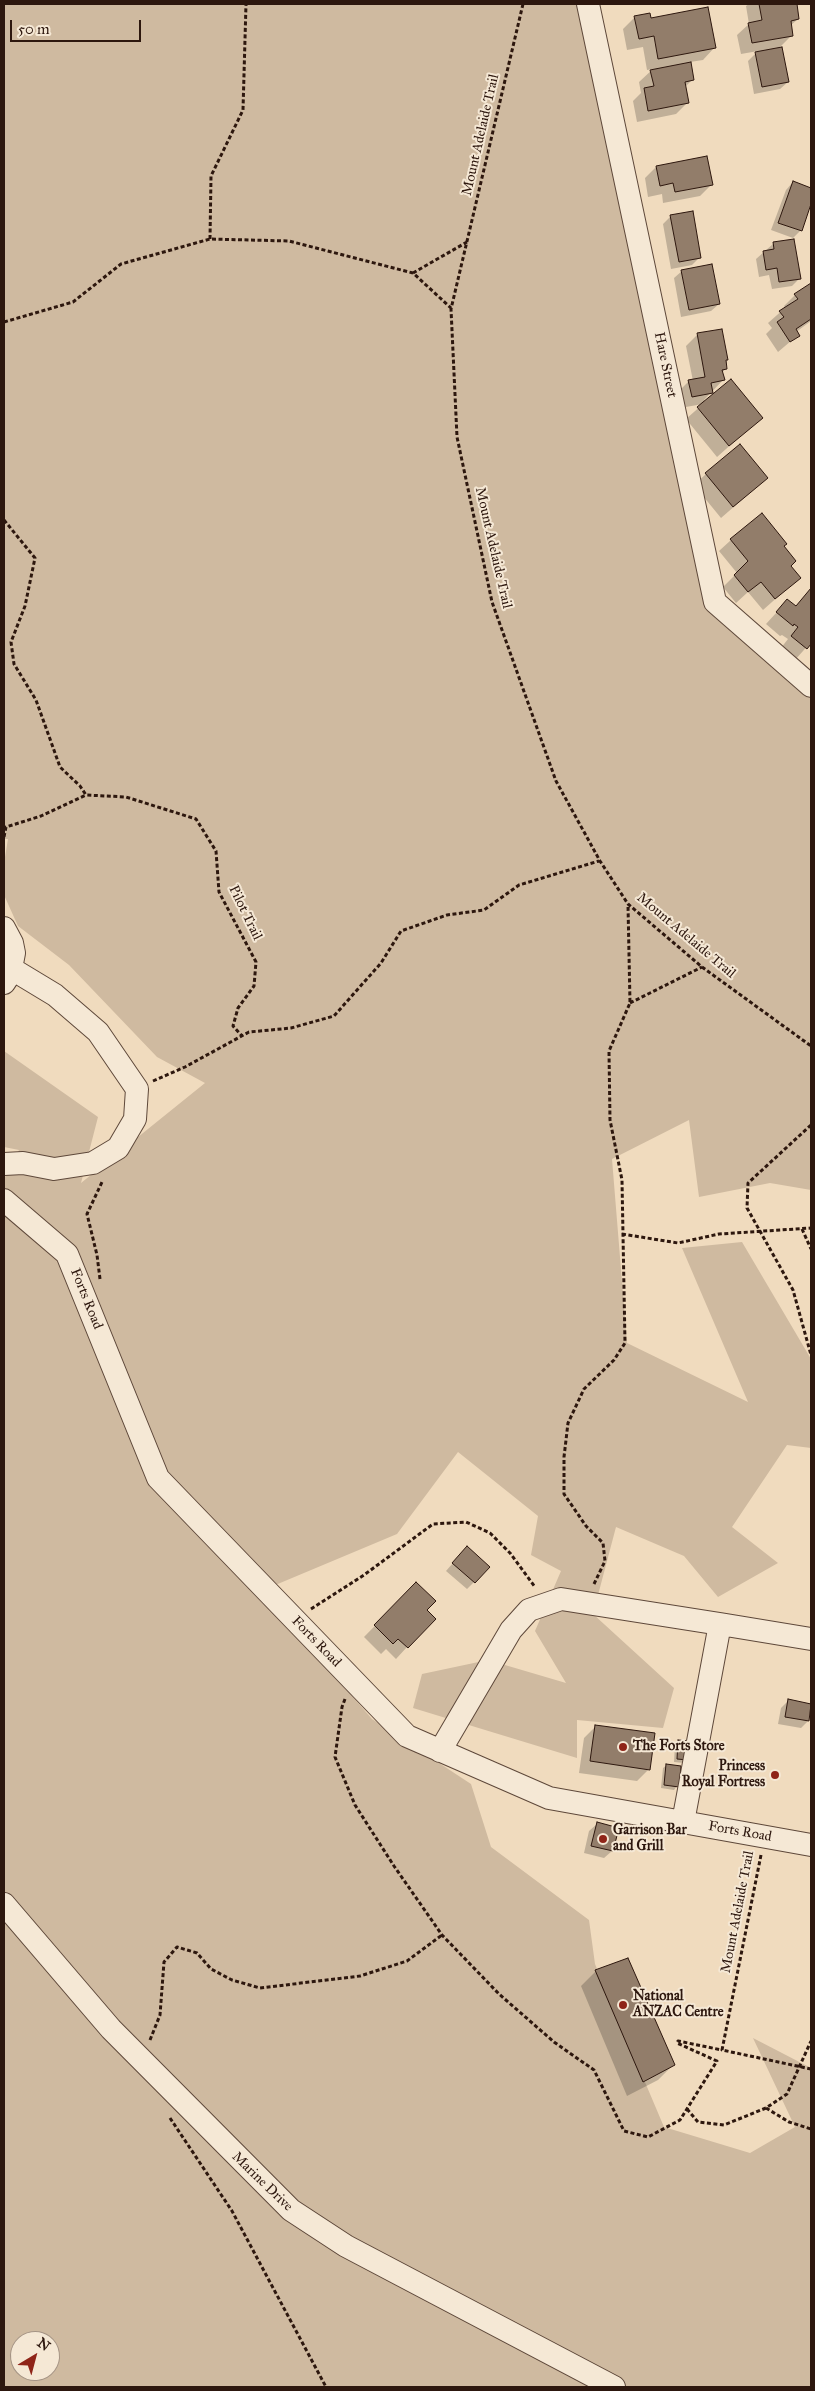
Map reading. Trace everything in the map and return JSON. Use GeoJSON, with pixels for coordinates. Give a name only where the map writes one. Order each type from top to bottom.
{"type":"FeatureCollection","features":[{"type":"Feature","properties":{"kind":"street","name":"Hare Street"},"geometry":{"type":"LineString","coordinates":[[588,4],[715,602],[811,686]]}},
{"type":"Feature","properties":{"kind":"street"},"geometry":{"type":"LineString","coordinates":[[4,928],[12,943],[14,953],[8,976],[54,995],[98,1032],[137,1089],[135,1119],[118,1148],[93,1163],[54,1169],[23,1163],[4,1164]]}},
{"type":"Feature","properties":{"kind":"street","name":"Forts Road"},"geometry":{"type":"LineString","coordinates":[[4,1200],[67,1254],[158,1478],[407,1736],[549,1798],[811,1845]]}},
{"type":"Feature","properties":{"kind":"street"},"geometry":{"type":"LineString","coordinates":[[440,1751],[511,1630],[529,1610],[561,1599],[811,1639]]}},
{"type":"Feature","properties":{"kind":"street"},"geometry":{"type":"LineString","coordinates":[[683,1822],[720,1624]]}},
{"type":"Feature","properties":{"kind":"street","name":"Marine Drive"},"geometry":{"type":"LineString","coordinates":[[4,1904],[111,2029],[291,2210],[346,2246],[614,2387]]}},
{"type":"Feature","properties":{"kind":"path"},"geometry":{"type":"LineString","coordinates":[[210,239],[211,176],[243,110],[246,4]]}},
{"type":"Feature","properties":{"kind":"path","name":"Mount Adelaide Trail"},"geometry":{"type":"LineString","coordinates":[[523,4],[451,309],[457,437],[492,602],[556,781],[600,861],[628,904],[702,967],[811,1046]]}},
{"type":"Feature","properties":{"kind":"path"},"geometry":{"type":"LineString","coordinates":[[4,322],[73,302],[122,264],[210,239],[289,241],[412,273],[451,309]]}},
{"type":"Feature","properties":{"kind":"path"},"geometry":{"type":"LineString","coordinates":[[412,273],[467,242]]}},
{"type":"Feature","properties":{"kind":"path"},"geometry":{"type":"LineString","coordinates":[[4,520],[35,558],[25,606],[12,642],[14,664],[36,700],[60,767],[80,786],[86,795]]}},
{"type":"Feature","properties":{"kind":"path","name":"Pilot Trail"},"geometry":{"type":"LineString","coordinates":[[4,837],[6,827],[41,816],[86,795],[126,797],[196,819],[216,852],[219,892],[256,962],[254,986],[238,1008],[233,1026],[242,1036]]}},
{"type":"Feature","properties":{"kind":"path"},"geometry":{"type":"LineString","coordinates":[[137,1089],[185,1067],[249,1032],[291,1028],[334,1016],[381,964],[401,931],[447,915],[484,910],[519,885],[600,861]]}},
{"type":"Feature","properties":{"kind":"path"},"geometry":{"type":"LineString","coordinates":[[584,1603],[606,1561],[603,1543],[586,1526],[564,1494],[564,1458],[568,1423],[584,1389],[614,1360],[625,1343],[622,1180],[610,1120],[609,1051],[630,1003],[628,904]]}},
{"type":"Feature","properties":{"kind":"path"},"geometry":{"type":"LineString","coordinates":[[630,1003],[702,967]]}},
{"type":"Feature","properties":{"kind":"path"},"geometry":{"type":"LineString","coordinates":[[811,1125],[748,1183],[746,1208],[793,1290],[811,1355]]}},
{"type":"Feature","properties":{"kind":"path"},"geometry":{"type":"LineString","coordinates":[[101,1288],[97,1255],[87,1214],[118,1148]]}},
{"type":"Feature","properties":{"kind":"path"},"geometry":{"type":"LineString","coordinates":[[622,1234],[678,1243],[719,1234],[811,1228]]}},
{"type":"Feature","properties":{"kind":"path"},"geometry":{"type":"LineString","coordinates":[[802,1229],[811,1249]]}},
{"type":"Feature","properties":{"kind":"path"},"geometry":{"type":"LineString","coordinates":[[295,1620],[364,1575],[433,1524],[466,1522],[490,1533],[510,1553],[535,1587],[561,1599]]}},
{"type":"Feature","properties":{"kind":"path"},"geometry":{"type":"LineString","coordinates":[[352,1679],[342,1707],[336,1758],[355,1805],[394,1866],[442,1935],[499,1994],[554,2042],[594,2070],[624,2131],[648,2138],[680,2120],[717,2060],[677,2043],[678,2040],[811,2069]]}},
{"type":"Feature","properties":{"kind":"path","name":"Mount Adelaide Trail"},"geometry":{"type":"LineString","coordinates":[[722,2050],[765,1837]]}},
{"type":"Feature","properties":{"kind":"path"},"geometry":{"type":"LineString","coordinates":[[141,2060],[160,2015],[164,1962],[177,1947],[197,1953],[211,1969],[232,1980],[260,1988],[360,1976],[407,1961],[442,1935]]}},
{"type":"Feature","properties":{"kind":"path"},"geometry":{"type":"LineString","coordinates":[[687,2109],[698,2122],[724,2125],[766,2108],[787,2094],[802,2066],[811,2041]]}},
{"type":"Feature","properties":{"kind":"path"},"geometry":{"type":"LineString","coordinates":[[766,2108],[789,2122],[811,2129]]}},
{"type":"Feature","properties":{"kind":"path"},"geometry":{"type":"LineString","coordinates":[[166,2113],[232,2211],[326,2387]]}},
{"type":"Feature","properties":{"kind":"shaded area"},"geometry":{"type":"Polygon","coordinates":[[[4,4],[590,4],[713,592],[811,689],[811,1190],[770,1183],[699,1197],[689,1120],[612,1159],[627,1343],[748,1402],[682,1248],[742,1242],[811,1359],[811,1448],[787,1445],[732,1527],[778,1563],[718,1597],[684,1556],[616,1527],[593,1614],[674,1688],[663,1728],[577,1720],[577,1758],[413,1708],[422,1674],[488,1660],[566,1683],[535,1631],[561,1571],[531,1555],[538,1516],[458,1452],[397,1534],[261,1591],[372,1719],[471,1784],[491,1847],[589,1920],[595,1964],[664,2127],[750,2153],[795,2127],[753,2038],[811,2068],[811,2387],[4,2387],[4,1179],[19,1150],[4,1147],[4,1051],[98,1117],[81,1183],[205,1083],[157,1057],[69,965],[18,926],[4,895],[4,863],[8,839],[4,839],[4,4]]]}},
{"type":"Feature","properties":{"kind":"building"},"geometry":{"type":"Polygon","coordinates":[[[759,4],[797,4],[799,19],[791,21],[793,36],[752,43],[748,23],[762,20],[759,4]]]}},
{"type":"Feature","properties":{"kind":"building"},"geometry":{"type":"Polygon","coordinates":[[[708,7],[716,48],[658,59],[654,36],[639,39],[634,16],[650,13],[651,18],[708,7]]]}},
{"type":"Feature","properties":{"kind":"building"},"geometry":{"type":"Polygon","coordinates":[[[782,47],[789,82],[762,87],[755,52],[782,47]]]}},
{"type":"Feature","properties":{"kind":"building"},"geometry":{"type":"Polygon","coordinates":[[[691,62],[694,80],[685,82],[689,103],[648,111],[644,88],[654,86],[650,70],[691,62]]]}},
{"type":"Feature","properties":{"kind":"building"},"geometry":{"type":"Polygon","coordinates":[[[707,156],[713,185],[675,192],[673,183],[660,186],[656,166],[707,156]]]}},
{"type":"Feature","properties":{"kind":"building"},"geometry":{"type":"Polygon","coordinates":[[[793,181],[811,188],[811,204],[802,231],[778,223],[793,181]]]}},
{"type":"Feature","properties":{"kind":"building"},"geometry":{"type":"Polygon","coordinates":[[[693,211],[701,258],[679,262],[670,215],[693,211]]]}},
{"type":"Feature","properties":{"kind":"building"},"geometry":{"type":"Polygon","coordinates":[[[794,239],[801,279],[779,282],[777,268],[766,270],[763,251],[774,249],[773,242],[794,239]]]}},
{"type":"Feature","properties":{"kind":"building"},"geometry":{"type":"Polygon","coordinates":[[[712,264],[720,304],[689,310],[681,270],[712,264]]]}},
{"type":"Feature","properties":{"kind":"building"},"geometry":{"type":"Polygon","coordinates":[[[811,283],[811,319],[796,329],[800,336],[790,342],[777,322],[784,317],[779,311],[798,299],[794,294],[811,283]]]}},
{"type":"Feature","properties":{"kind":"building"},"geometry":{"type":"Polygon","coordinates":[[[722,329],[728,360],[726,360],[727,369],[722,370],[725,380],[711,383],[713,393],[692,397],[688,380],[705,377],[697,333],[722,329]]]}},
{"type":"Feature","properties":{"kind":"building"},"geometry":{"type":"Polygon","coordinates":[[[731,379],[763,418],[729,446],[697,407],[731,379]]]}},
{"type":"Feature","properties":{"kind":"building"},"geometry":{"type":"Polygon","coordinates":[[[740,444],[768,478],[733,507],[705,473],[740,444]]]}},
{"type":"Feature","properties":{"kind":"building"},"geometry":{"type":"Polygon","coordinates":[[[762,513],[787,544],[784,546],[796,561],[791,566],[801,578],[775,599],[761,582],[748,592],[734,575],[748,561],[730,539],[762,513]]]}},
{"type":"Feature","properties":{"kind":"building"},"geometry":{"type":"Polygon","coordinates":[[[811,588],[811,644],[807,649],[791,636],[798,627],[794,624],[793,626],[776,612],[787,599],[796,606],[811,588]]]}},
{"type":"Feature","properties":{"kind":"building"},"geometry":{"type":"Polygon","coordinates":[[[467,1546],[490,1567],[475,1583],[452,1563],[467,1546]]]}},
{"type":"Feature","properties":{"kind":"building"},"geometry":{"type":"Polygon","coordinates":[[[416,1582],[436,1601],[427,1610],[436,1619],[408,1648],[398,1639],[393,1644],[374,1625],[416,1582]]]}},
{"type":"Feature","properties":{"kind":"building"},"geometry":{"type":"Polygon","coordinates":[[[788,1699],[811,1704],[809,1721],[785,1717],[788,1699]]]}},
{"type":"Feature","properties":{"kind":"building","name":"The Forts Store"},"geometry":{"type":"Polygon","coordinates":[[[595,1725],[655,1733],[650,1770],[590,1761],[595,1725]]]}},
{"type":"Feature","properties":{"kind":"building"},"geometry":{"type":"Polygon","coordinates":[[[678,1740],[690,1741],[688,1760],[677,1759],[678,1740]]]}},
{"type":"Feature","properties":{"kind":"building"},"geometry":{"type":"Polygon","coordinates":[[[666,1764],[681,1766],[679,1787],[664,1785],[666,1764]]]}},
{"type":"Feature","properties":{"kind":"building"},"geometry":{"type":"Polygon","coordinates":[[[597,1822],[619,1828],[613,1851],[591,1846],[597,1822]]]}},
{"type":"Feature","properties":{"kind":"building"},"geometry":{"type":"Polygon","coordinates":[[[628,1958],[675,2065],[643,2082],[595,1970],[628,1958]]]}},
{"type":"Feature","properties":{"kind":"place","name":"The Forts Store"},"geometry":{"type":"Point","coordinates":[623,1747]}},
{"type":"Feature","properties":{"kind":"place","name":"Princess Royal Fortress"},"geometry":{"type":"Point","coordinates":[775,1775]}},
{"type":"Feature","properties":{"kind":"place","name":"Garrison Bar and Grill"},"geometry":{"type":"Point","coordinates":[603,1839]}},
{"type":"Feature","properties":{"kind":"place","name":"National ANZAC Centre"},"geometry":{"type":"Point","coordinates":[623,2005]}}]}
